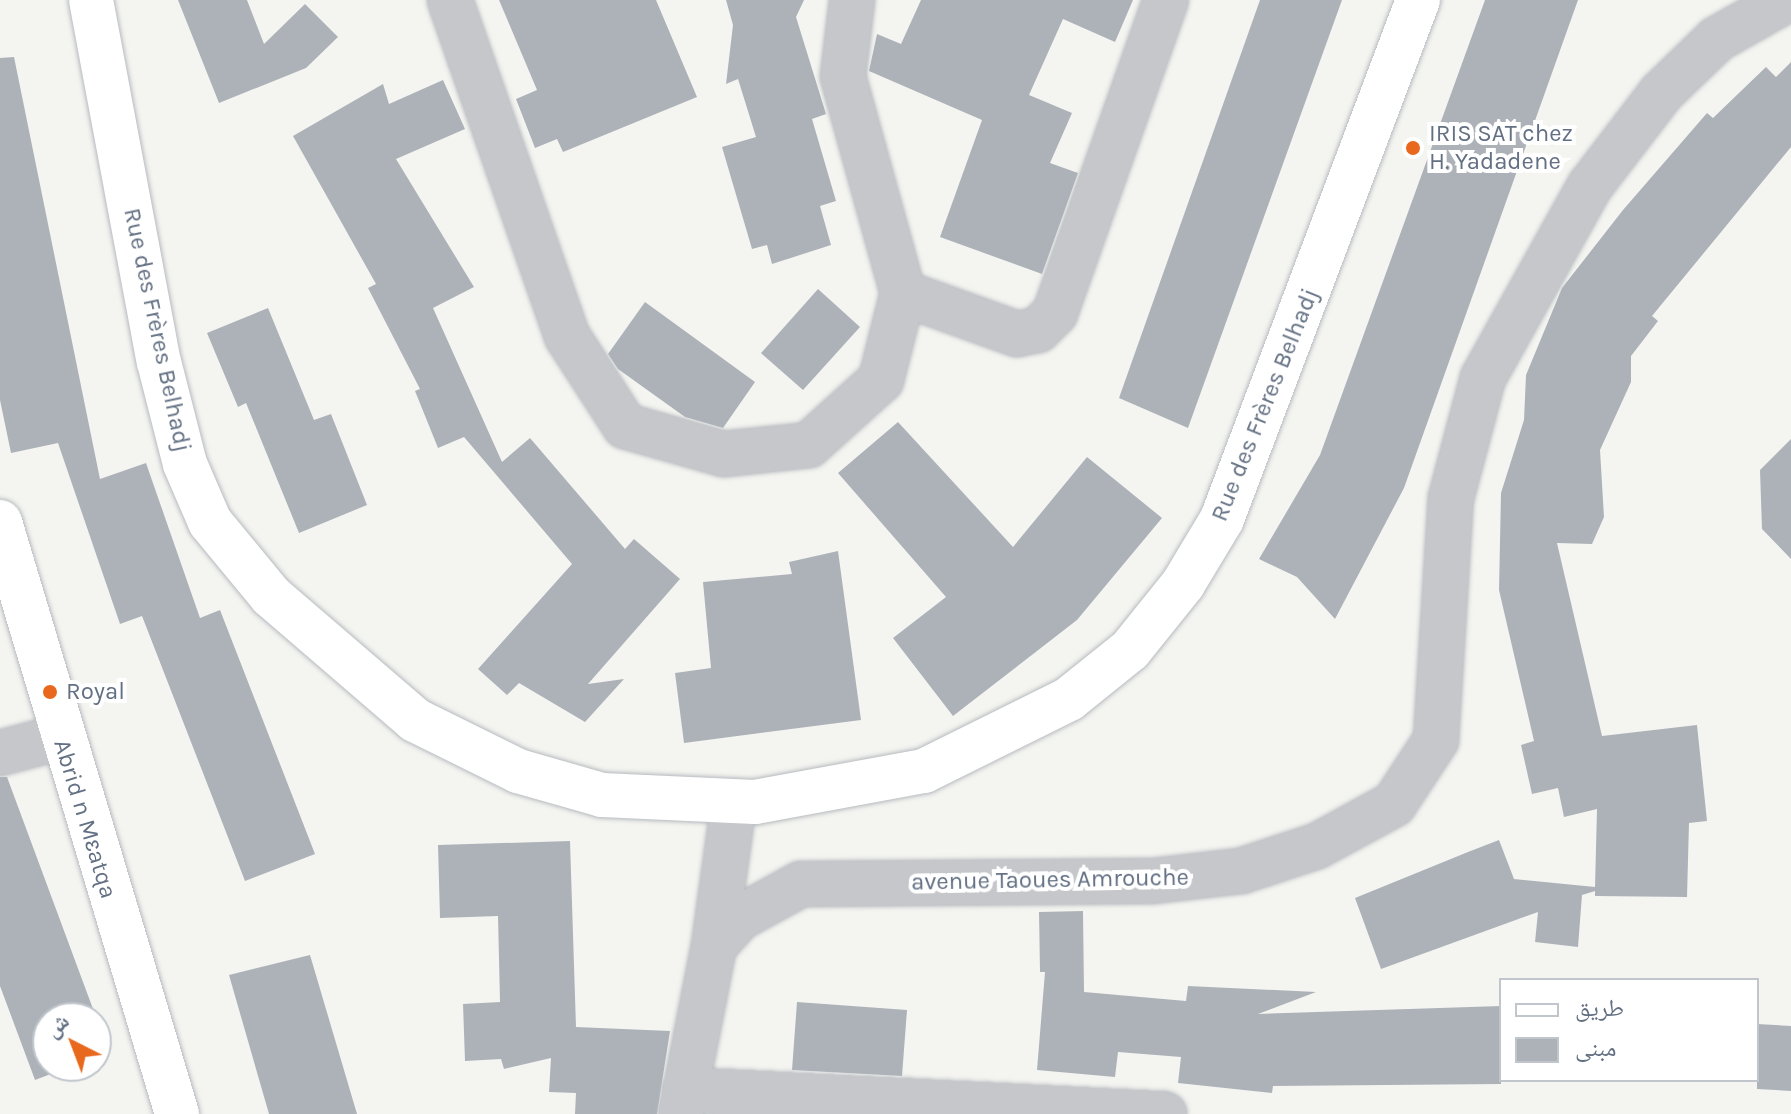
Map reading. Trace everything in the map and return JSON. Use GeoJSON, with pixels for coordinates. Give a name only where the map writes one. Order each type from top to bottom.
{"type":"FeatureCollection","features":[{"type":"Feature","properties":{"kind":"main road","name":"Rue des Frères Belhadj"},"geometry":{"type":"LineString","coordinates":[[91,0],[159,362],[185,464],[210,522],[271,596],[415,720],[518,771],[602,795],[734,801],[839,790],[924,771],[1069,699],[1130,650],[1183,584],[1222,519],[1418,0]]}},
{"type":"Feature","properties":{"kind":"main road","name":"Abrid n Mɛatqa"},"geometry":{"type":"LineString","coordinates":[[0,522],[60,737],[177,1114]]}},
{"type":"Feature","properties":{"kind":"street"},"geometry":{"type":"LineString","coordinates":[[450,0],[567,336],[625,426],[724,454],[809,445],[881,380],[903,293],[843,76],[852,0]]}},
{"type":"Feature","properties":{"kind":"street"},"geometry":{"type":"LineString","coordinates":[[903,293],[1017,334],[1038,330],[1055,313],[1166,0]]}},
{"type":"Feature","properties":{"kind":"street","name":"avenue Taoues Amrouche"},"geometry":{"type":"LineString","coordinates":[[714,946],[739,918],[801,884],[1153,881],[1241,871],[1317,846],[1394,804],[1436,740],[1451,498],[1483,378],[1590,186],[1661,93],[1717,39],[1786,0]]}},
{"type":"Feature","properties":{"kind":"street"},"geometry":{"type":"LineString","coordinates":[[0,753],[60,737]]}},
{"type":"Feature","properties":{"kind":"street"},"geometry":{"type":"LineString","coordinates":[[734,801],[714,946],[683,1102],[1164,1114]]}},
{"type":"Feature","properties":{"kind":"building"},"geometry":{"type":"Polygon","coordinates":[[[178,0],[247,0],[264,44],[305,4],[338,37],[306,68],[219,103],[178,0]]]}},
{"type":"Feature","properties":{"kind":"building"},"geometry":{"type":"Polygon","coordinates":[[[499,0],[656,0],[697,97],[563,152],[557,139],[535,148],[516,99],[537,90],[499,0]]]}},
{"type":"Feature","properties":{"kind":"building"},"geometry":{"type":"Polygon","coordinates":[[[726,0],[804,0],[796,17],[826,114],[812,119],[836,201],[820,206],[831,245],[772,264],[767,245],[752,249],[722,147],[756,137],[738,79],[726,84],[733,25],[726,0]]]}},
{"type":"Feature","properties":{"kind":"building"},"geometry":{"type":"Polygon","coordinates":[[[921,0],[1133,0],[1115,42],[1063,19],[1029,95],[1072,113],[1050,163],[1078,173],[1042,274],[940,237],[982,120],[869,71],[877,34],[901,44],[921,0]]]}},
{"type":"Feature","properties":{"kind":"building"},"geometry":{"type":"Polygon","coordinates":[[[1260,0],[1342,0],[1188,428],[1119,398],[1260,0]]]}},
{"type":"Feature","properties":{"kind":"building"},"geometry":{"type":"Polygon","coordinates":[[[1485,0],[1578,0],[1404,488],[1335,619],[1297,577],[1259,559],[1320,455],[1485,0]]]}},
{"type":"Feature","properties":{"kind":"building"},"geometry":{"type":"Polygon","coordinates":[[[14,57],[100,479],[146,463],[200,618],[220,610],[315,854],[245,881],[142,616],[120,624],[58,443],[11,453],[0,400],[0,58],[14,57]]]}},
{"type":"Feature","properties":{"kind":"building"},"geometry":{"type":"Polygon","coordinates":[[[1791,62],[1791,147],[1652,316],[1658,321],[1631,356],[1631,382],[1600,450],[1604,517],[1592,544],[1557,543],[1602,736],[1697,725],[1707,821],[1689,823],[1687,897],[1595,896],[1595,891],[1582,895],[1578,947],[1535,942],[1538,912],[1381,969],[1355,898],[1499,840],[1514,879],[1595,887],[1597,809],[1564,817],[1558,788],[1532,794],[1521,745],[1534,741],[1499,590],[1501,493],[1524,420],[1526,375],[1562,288],[1623,210],[1707,113],[1713,118],[1766,67],[1776,77],[1791,62]]]}},
{"type":"Feature","properties":{"kind":"building"},"geometry":{"type":"Polygon","coordinates":[[[443,80],[465,129],[396,159],[474,287],[433,308],[502,462],[530,438],[625,549],[634,539],[680,579],[588,684],[624,679],[585,722],[519,683],[507,695],[478,669],[572,564],[464,437],[438,448],[415,391],[420,389],[368,288],[376,284],[293,136],[383,84],[389,104],[443,80]]]}},
{"type":"Feature","properties":{"kind":"building"},"geometry":{"type":"Polygon","coordinates":[[[818,289],[860,327],[803,390],[761,353],[818,289]]]}},
{"type":"Feature","properties":{"kind":"building"},"geometry":{"type":"Polygon","coordinates":[[[645,302],[755,382],[723,428],[685,417],[618,369],[608,354],[645,302]]]}},
{"type":"Feature","properties":{"kind":"building"},"geometry":{"type":"Polygon","coordinates":[[[268,308],[314,420],[331,414],[367,505],[299,533],[246,403],[238,407],[207,333],[268,308]]]}},
{"type":"Feature","properties":{"kind":"building"},"geometry":{"type":"Polygon","coordinates":[[[898,422],[1013,547],[1087,457],[1162,518],[1077,620],[953,716],[893,638],[946,597],[838,473],[898,422]]]}},
{"type":"Feature","properties":{"kind":"building"},"geometry":{"type":"Polygon","coordinates":[[[1791,439],[1791,559],[1762,529],[1760,470],[1791,439]]]}},
{"type":"Feature","properties":{"kind":"building"},"geometry":{"type":"Polygon","coordinates":[[[838,551],[861,720],[684,743],[675,673],[711,668],[703,582],[792,574],[789,562],[838,551]]]}},
{"type":"Feature","properties":{"kind":"building"},"geometry":{"type":"Polygon","coordinates":[[[0,777],[7,777],[90,1002],[32,1002],[32,1072],[0,986],[0,777]]]}},
{"type":"Feature","properties":{"kind":"building"},"geometry":{"type":"Polygon","coordinates":[[[570,841],[576,1027],[670,1031],[657,1114],[575,1114],[576,1093],[549,1092],[551,1058],[504,1069],[501,1059],[465,1061],[463,1004],[500,1002],[498,916],[440,918],[438,845],[570,841]]]}},
{"type":"Feature","properties":{"kind":"building"},"geometry":{"type":"Polygon","coordinates":[[[1083,911],[1084,992],[1186,1001],[1188,986],[1316,992],[1258,1014],[1499,1006],[1501,1084],[1273,1086],[1272,1093],[1178,1083],[1181,1057],[1118,1052],[1115,1077],[1037,1070],[1045,972],[1040,972],[1039,912],[1083,911]]]}},
{"type":"Feature","properties":{"kind":"building"},"geometry":{"type":"Polygon","coordinates":[[[310,955],[357,1114],[269,1114],[229,975],[310,955]]]}},
{"type":"Feature","properties":{"kind":"building"},"geometry":{"type":"Polygon","coordinates":[[[797,1002],[907,1010],[902,1076],[792,1070],[797,1002]]]}},
{"type":"Feature","properties":{"kind":"building"},"geometry":{"type":"Polygon","coordinates":[[[1759,1024],[1791,1026],[1791,1091],[1757,1089],[1759,1024]]]}},
{"type":"Feature","properties":{"kind":"place","name":"IRIS SAT chez H. Yadadene"},"geometry":{"type":"Point","coordinates":[1413,148]}},
{"type":"Feature","properties":{"kind":"place","name":"Royal"},"geometry":{"type":"Point","coordinates":[50,692]}}]}
